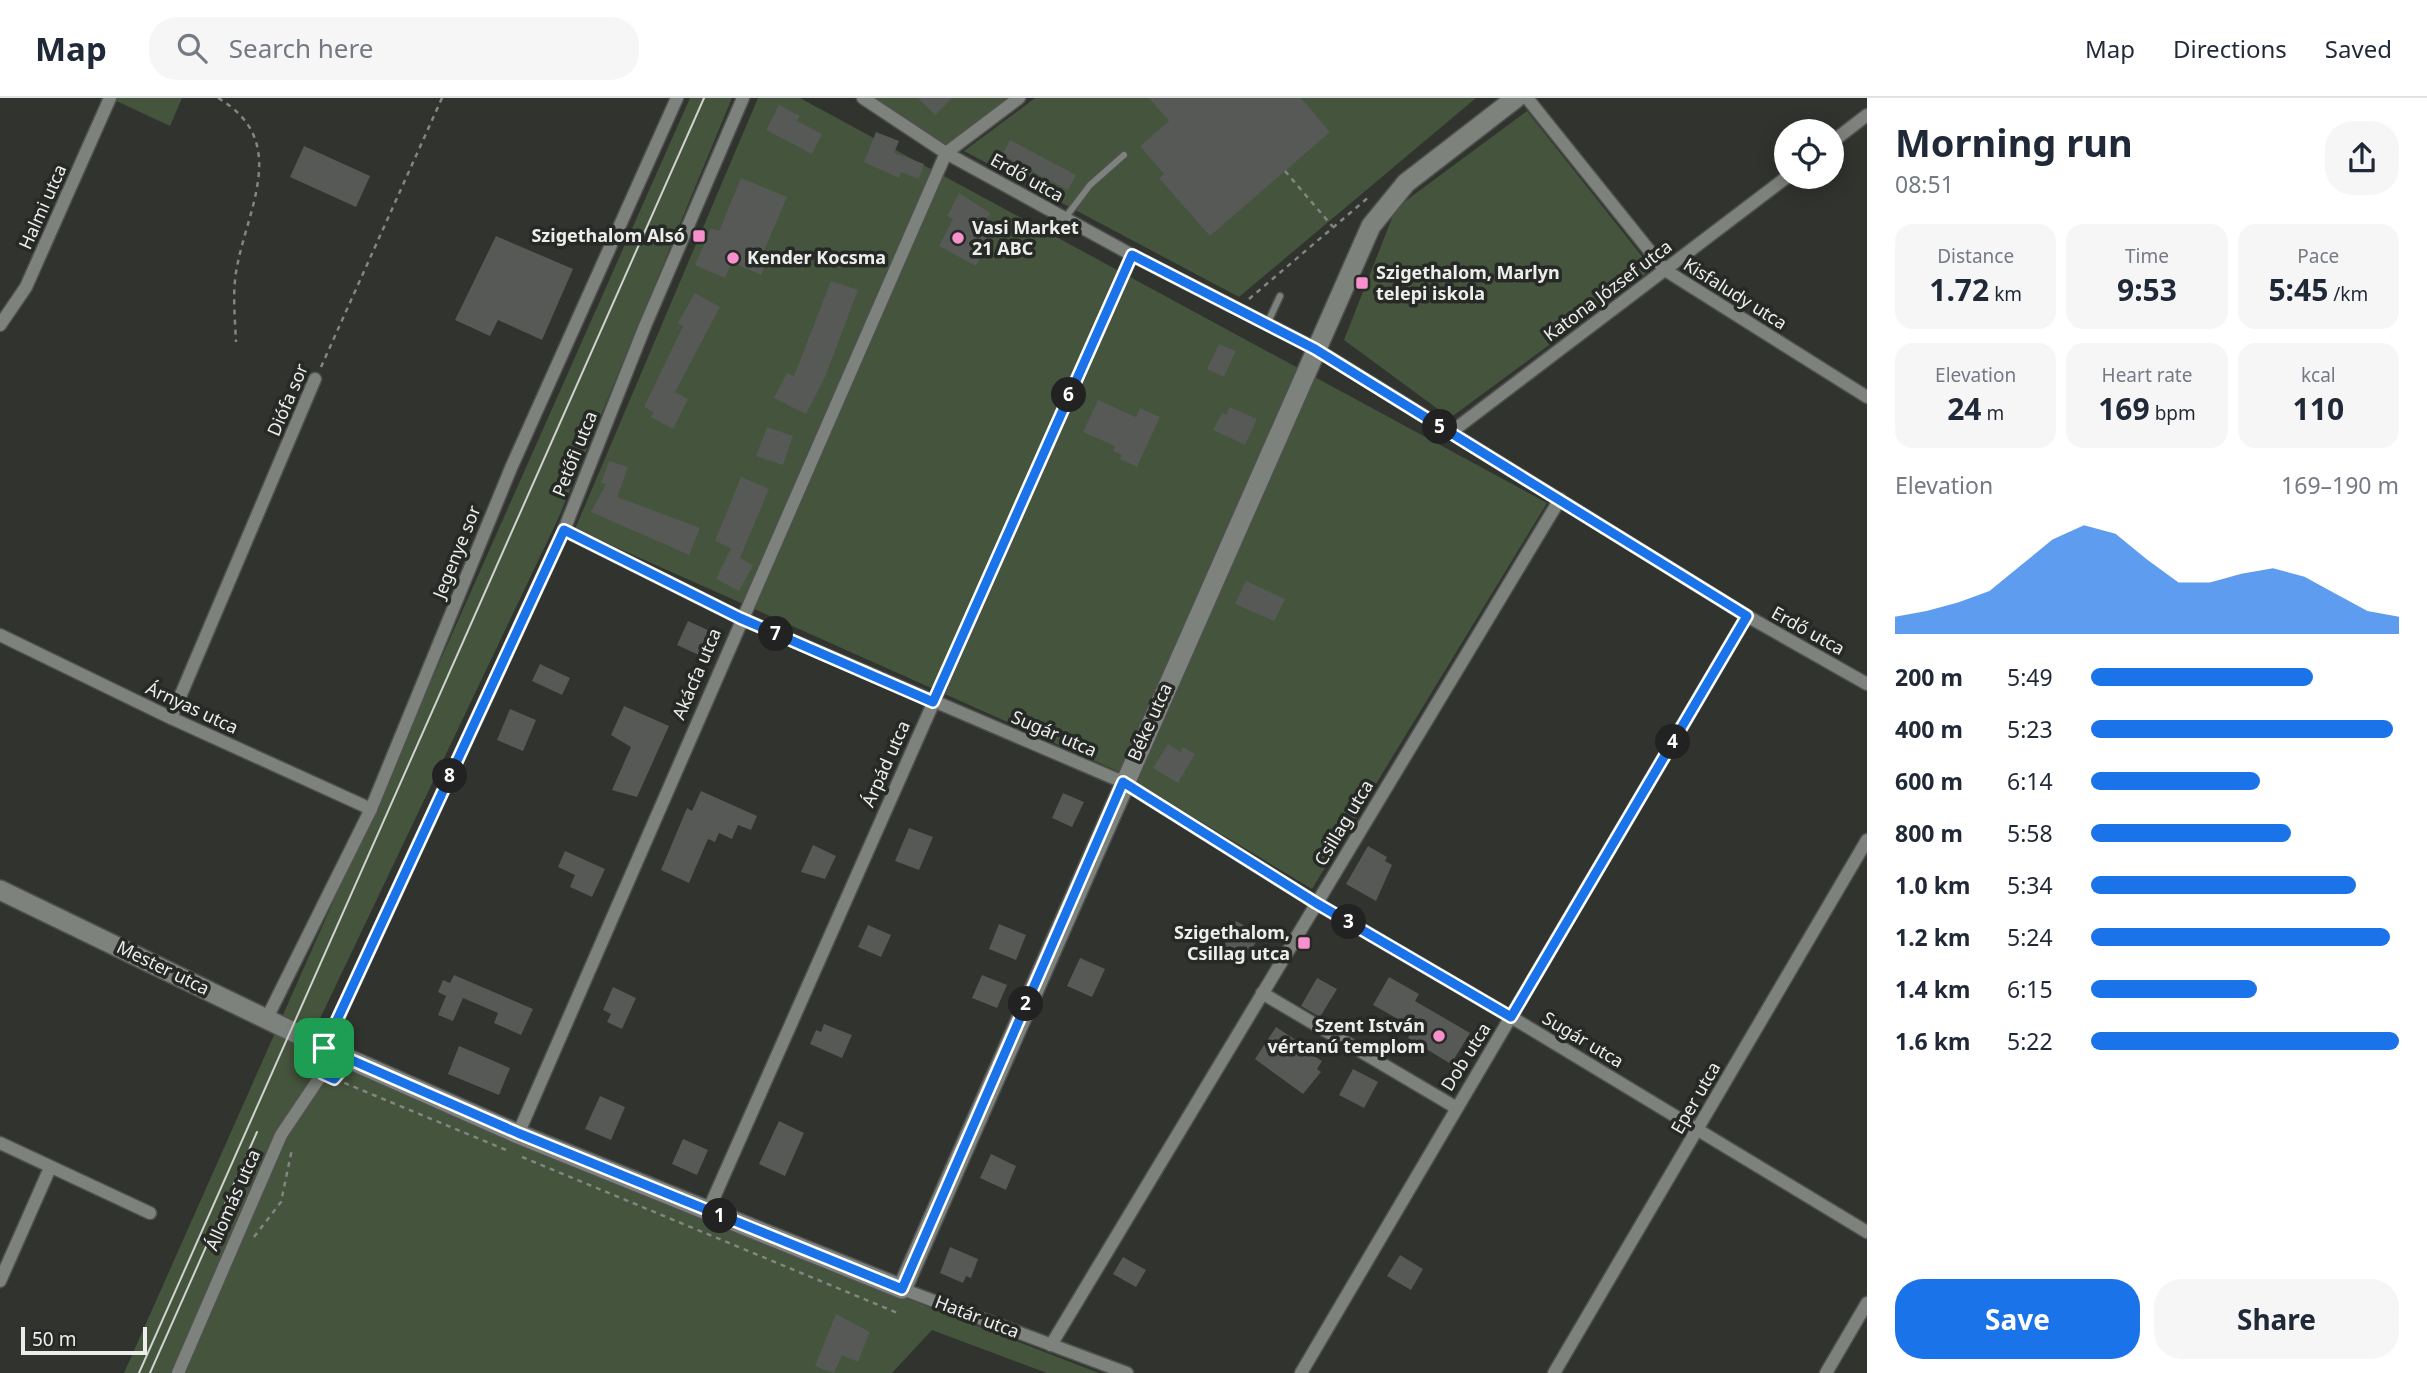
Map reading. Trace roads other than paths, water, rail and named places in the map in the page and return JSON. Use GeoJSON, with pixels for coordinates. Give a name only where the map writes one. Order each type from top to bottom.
{"type":"FeatureCollection","features":[{"type":"Feature","properties":{"kind":"street","name":"Halmi utca"},"geometry":{"type":"LineString","coordinates":[[0,325],[26,287],[110,98]]}},
{"type":"Feature","properties":{"kind":"street","name":"Jegenye sor"},"geometry":{"type":"LineString","coordinates":[[267,1018],[371,809],[511,468],[677,98]]}},
{"type":"Feature","properties":{"kind":"street","name":"Petőfi utca"},"geometry":{"type":"LineString","coordinates":[[324,1048],[564,530],[646,326],[743,98]]}},
{"type":"Feature","properties":{"kind":"street","name":"Erdő utca"},"geometry":{"type":"LineString","coordinates":[[863,98],[946,153],[1132,255],[1239,307],[1315,349],[1747,616],[1867,684]]}},
{"type":"Feature","properties":{"kind":"street"},"geometry":{"type":"LineString","coordinates":[[946,153],[1020,98]]}},
{"type":"Feature","properties":{"kind":"street","name":"Béke utca"},"geometry":{"type":"LineString","coordinates":[[902,1289],[1123,782],[1315,349],[1380,211],[1406,183],[1516,98]]}},
{"type":"Feature","properties":{"kind":"street","name":"Kisfaludy utca"},"geometry":{"type":"LineString","coordinates":[[1527,98],[1665,270],[1867,397]]}},
{"type":"Feature","properties":{"kind":"street"},"geometry":{"type":"LineString","coordinates":[[1844,133],[1867,115]]}},
{"type":"Feature","properties":{"kind":"street","name":"Akácfa utca"},"geometry":{"type":"LineString","coordinates":[[518,1133],[740,618],[946,153]]}},
{"type":"Feature","properties":{"kind":"street","name":"Katona József utca"},"geometry":{"type":"LineString","coordinates":[[1450,433],[1774,187]]}},
{"type":"Feature","properties":{"kind":"street","name":"Árpád utca"},"geometry":{"type":"LineString","coordinates":[[708,1211],[1132,255]]}},
{"type":"Feature","properties":{"kind":"street","name":"Diófa sor"},"geometry":{"type":"LineString","coordinates":[[171,718],[315,379]]}},
{"type":"Feature","properties":{"kind":"street","name":"Csillag utca"},"geometry":{"type":"LineString","coordinates":[[1051,1345],[1560,499]]}},
{"type":"Feature","properties":{"kind":"street","name":"Sugár utca"},"geometry":{"type":"LineString","coordinates":[[564,530],[740,618],[1123,782],[1316,903],[1867,1232]]}},
{"type":"Feature","properties":{"kind":"street","name":"Dob utca"},"geometry":{"type":"LineString","coordinates":[[1301,1373],[1455,1107],[1511,1017],[1747,616]]}},
{"type":"Feature","properties":{"kind":"street","name":"Árnyas utca"},"geometry":{"type":"LineString","coordinates":[[0,635],[171,718],[371,809]]}},
{"type":"Feature","properties":{"kind":"street","name":"Eper utca"},"geometry":{"type":"LineString","coordinates":[[1554,1373],[1867,840]]}},
{"type":"Feature","properties":{"kind":"street","name":"Mester utca"},"geometry":{"type":"LineString","coordinates":[[0,890],[324,1048]]}},
{"type":"Feature","properties":{"kind":"street"},"geometry":{"type":"LineString","coordinates":[[1262,993],[1455,1107]]}},
{"type":"Feature","properties":{"kind":"street","name":"Határ utca"},"geometry":{"type":"LineString","coordinates":[[324,1048],[518,1133],[708,1211],[902,1289],[1127,1373]]}},
{"type":"Feature","properties":{"kind":"street","name":"Állomás utca"},"geometry":{"type":"LineString","coordinates":[[178,1373],[281,1135],[328,1065],[324,1048]]}},
{"type":"Feature","properties":{"kind":"street"},"geometry":{"type":"LineString","coordinates":[[0,1143],[150,1213]]}},
{"type":"Feature","properties":{"kind":"street"},"geometry":{"type":"LineString","coordinates":[[0,1281],[50,1168]]}},
{"type":"Feature","properties":{"kind":"street"},"geometry":{"type":"LineString","coordinates":[[1826,1373],[1867,1303]]}},
{"type":"Feature","properties":{"kind":"lane"},"geometry":{"type":"LineString","coordinates":[[1065,218],[1090,185],[1124,155]]}},
{"type":"Feature","properties":{"kind":"lane"},"geometry":{"type":"LineString","coordinates":[[1268,322],[1280,296]]}},
{"type":"Feature","properties":{"kind":"tram line"},"geometry":{"type":"LineString","coordinates":[[139,1373],[704,98]]}},
{"type":"Feature","properties":{"kind":"tram line"},"geometry":{"type":"LineString","coordinates":[[150,1373],[257,1132]]}},
{"type":"Feature","properties":{"kind":"place","name":"Szigethalom Alsó"},"geometry":{"type":"Point","coordinates":[699,236]}},
{"type":"Feature","properties":{"kind":"place","name":"Vasi Market 21 ABC"},"geometry":{"type":"Point","coordinates":[958,238]}},
{"type":"Feature","properties":{"kind":"place","name":"Kender Kocsma"},"geometry":{"type":"Point","coordinates":[733,258]}},
{"type":"Feature","properties":{"kind":"place","name":"Szigethalom, Marlyn telepi iskola"},"geometry":{"type":"Point","coordinates":[1362,283]}},
{"type":"Feature","properties":{"kind":"place","name":"Szigethalom, Csillag utca"},"geometry":{"type":"Point","coordinates":[1304,943]}},
{"type":"Feature","properties":{"kind":"place","name":"Szent István vértanú templom"},"geometry":{"type":"Point","coordinates":[1439,1036]}}]}
